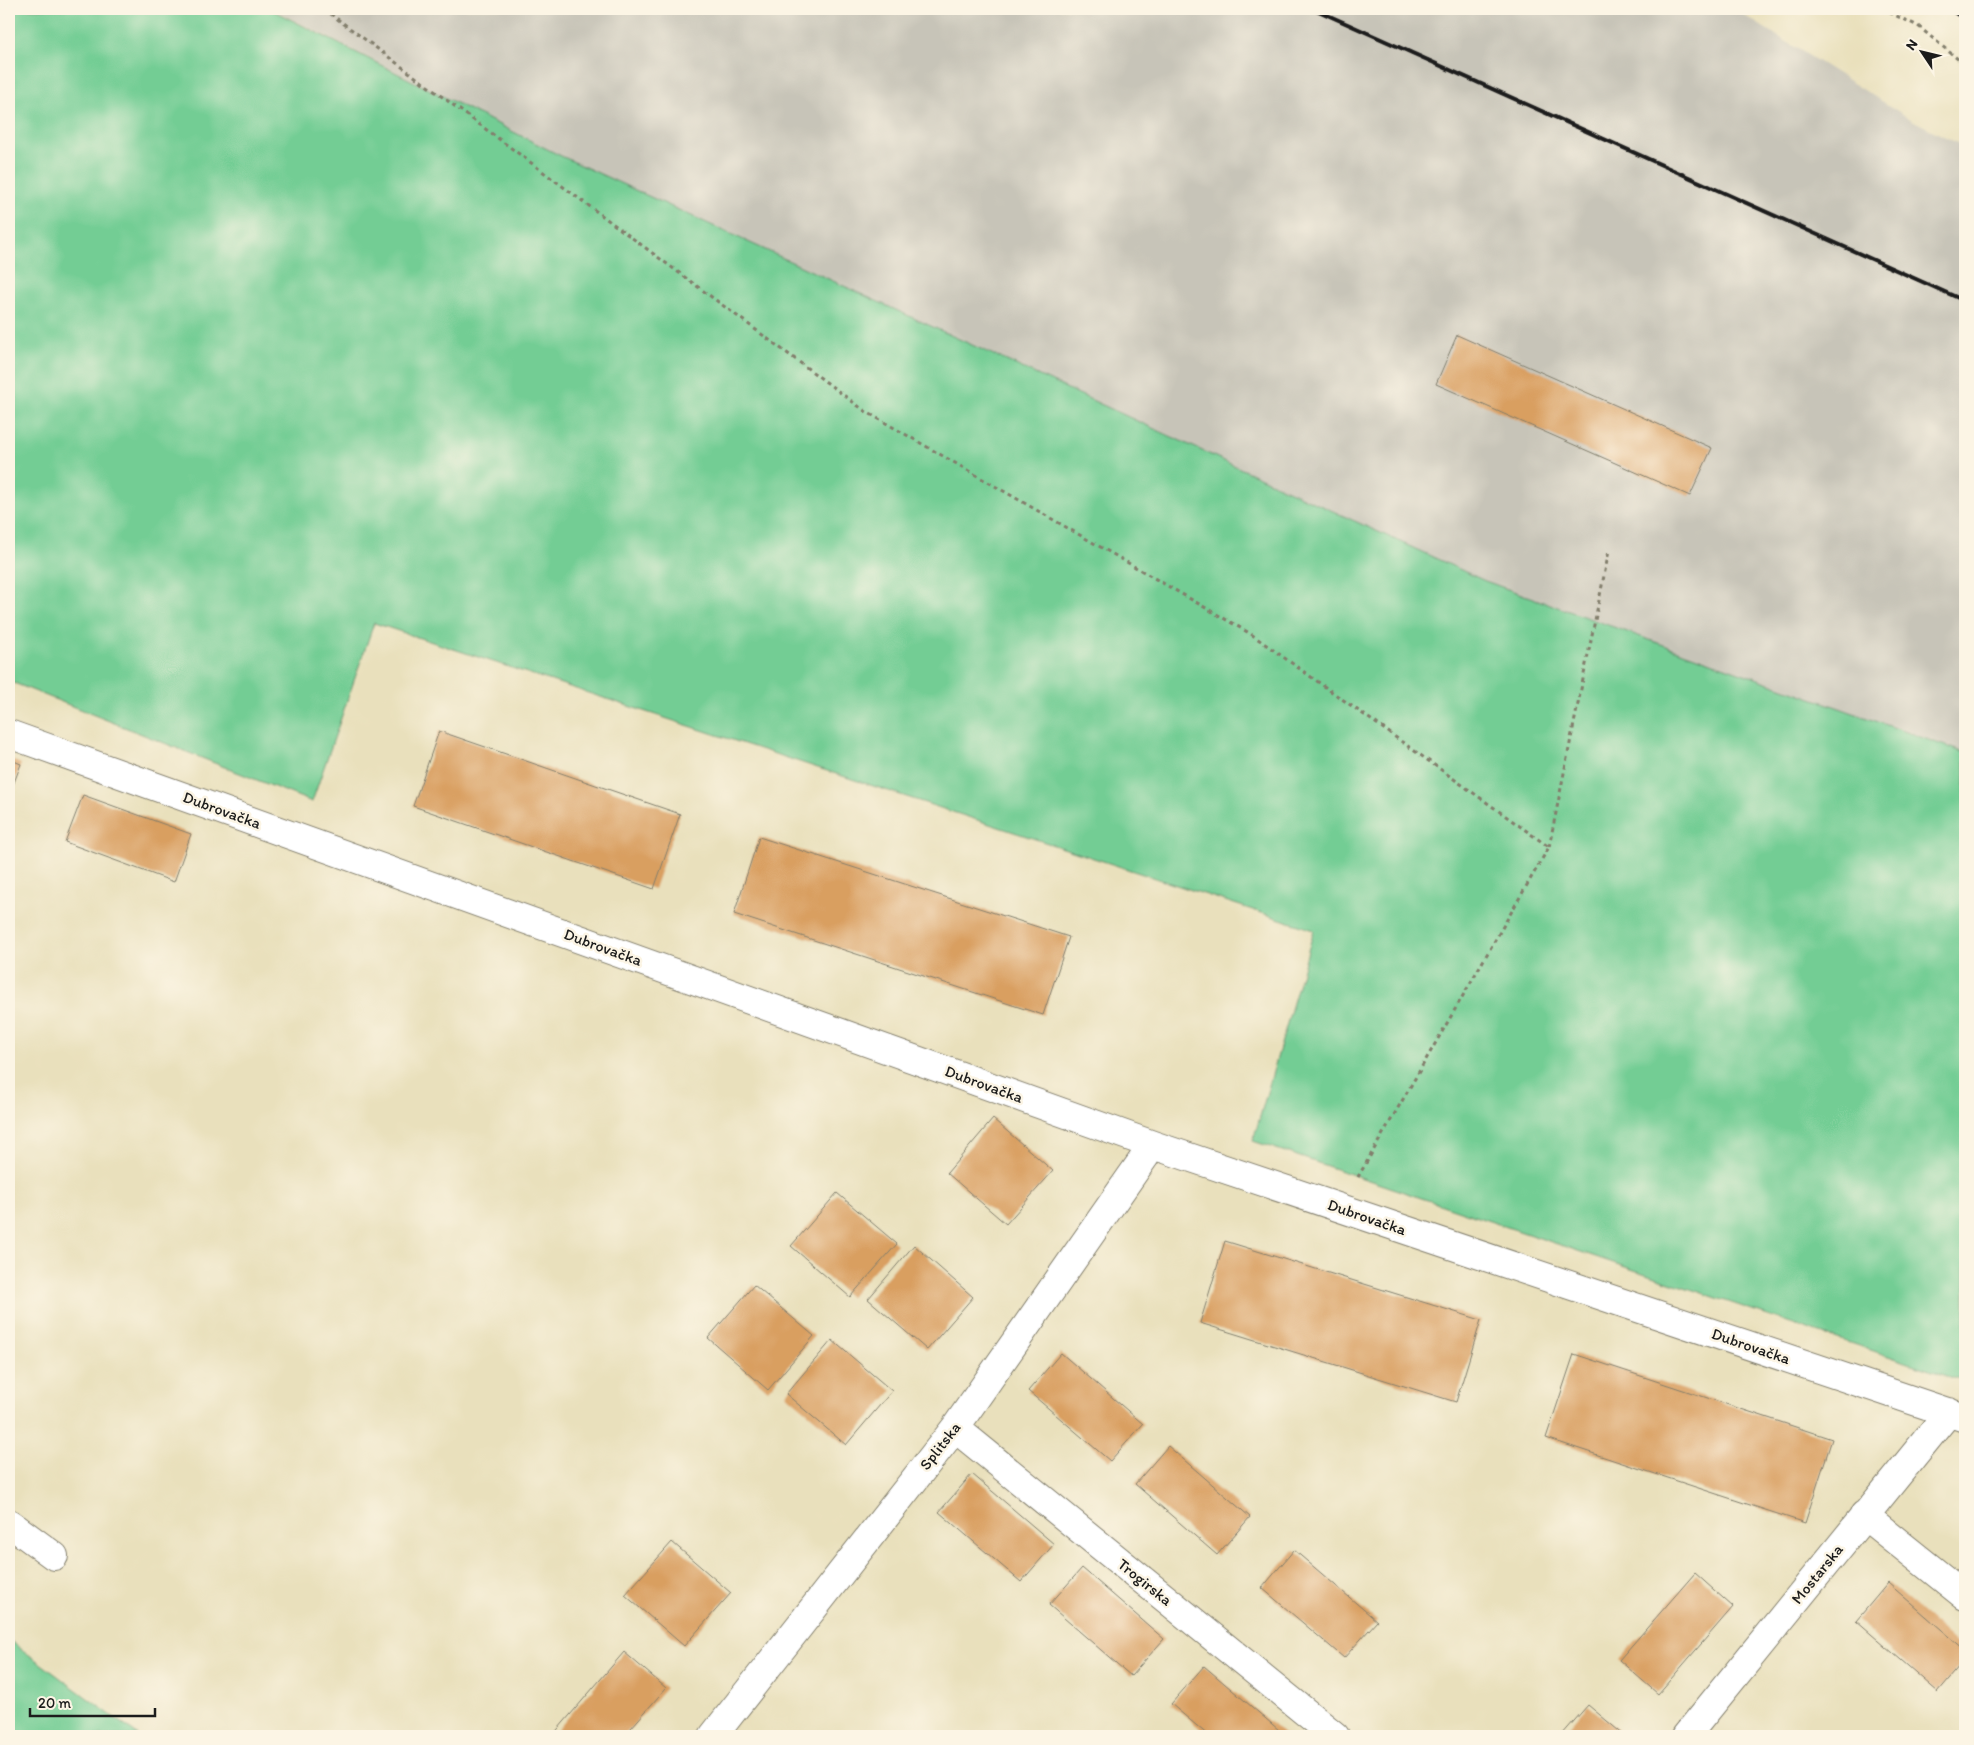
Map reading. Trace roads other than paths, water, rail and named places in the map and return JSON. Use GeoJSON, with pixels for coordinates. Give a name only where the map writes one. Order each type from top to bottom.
{"type":"FeatureCollection","features":[{"type":"Feature","properties":{"kind":"street","name":"Dubrovačka"},"geometry":{"type":"LineString","coordinates":[[9,734],[1153,1145],[1957,1415]]}},
{"type":"Feature","properties":{"kind":"street","name":"Splitska"},"geometry":{"type":"LineString","coordinates":[[713,1736],[955,1428],[1153,1145]]}},
{"type":"Feature","properties":{"kind":"street","name":"Mostarska"},"geometry":{"type":"LineString","coordinates":[[1686,1736],[1864,1515],[1957,1415]]}},
{"type":"Feature","properties":{"kind":"street","name":"Trogirska"},"geometry":{"type":"LineString","coordinates":[[955,1428],[1335,1736]]}},
{"type":"Feature","properties":{"kind":"street"},"geometry":{"type":"LineString","coordinates":[[1864,1515],[1965,1596]]}},
{"type":"Feature","properties":{"kind":"street"},"geometry":{"type":"LineString","coordinates":[[9,1523],[54,1556]]}},
{"type":"Feature","properties":{"kind":"railway"},"geometry":{"type":"LineString","coordinates":[[1314,9],[1965,301]]}},
{"type":"Feature","properties":{"kind":"railway"},"geometry":{"type":"LineString","coordinates":[[1949,9],[1965,19]]}}]}
